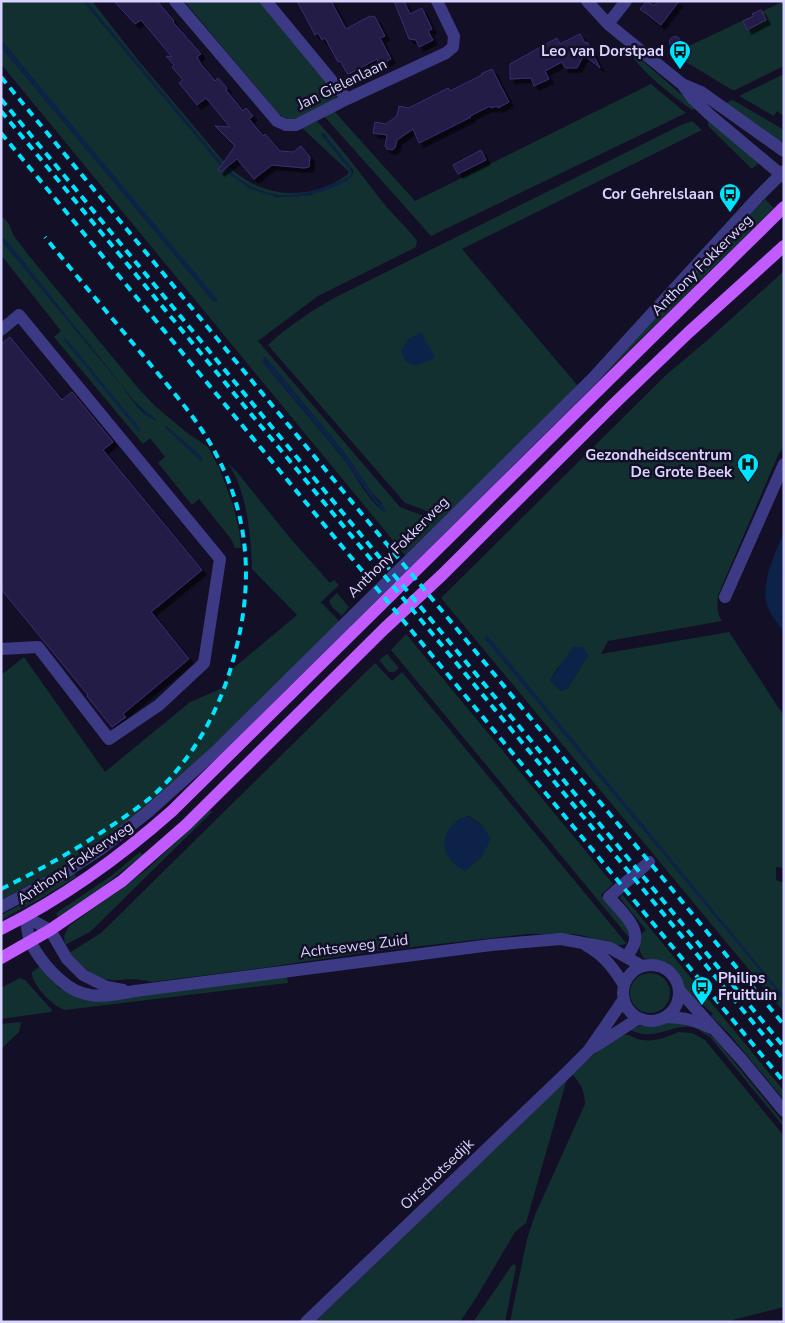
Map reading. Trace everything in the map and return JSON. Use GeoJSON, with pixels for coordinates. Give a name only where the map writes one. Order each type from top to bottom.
{"type":"FeatureCollection","features":[{"type":"Feature","properties":{"kind":"main road","name":"Anthony Fokkerweg"},"geometry":{"type":"LineString","coordinates":[[1,929],[51,902],[128,849],[172,812],[784,207]]}},
{"type":"Feature","properties":{"kind":"main road"},"geometry":{"type":"LineString","coordinates":[[1,958],[50,930],[122,881],[186,825],[615,403],[688,333],[784,246]]}},
{"type":"Feature","properties":{"kind":"street","name":"Jan Gielenlaan"},"geometry":{"type":"LineString","coordinates":[[175,1],[278,121],[286,125],[296,125],[446,53],[454,47],[454,36],[437,1]]}},
{"type":"Feature","properties":{"kind":"street"},"geometry":{"type":"LineString","coordinates":[[266,1],[348,99]]}},
{"type":"Feature","properties":{"kind":"street"},"geometry":{"type":"LineString","coordinates":[[587,1],[608,24],[682,84],[693,99],[702,107],[783,174]]}},
{"type":"Feature","properties":{"kind":"street"},"geometry":{"type":"LineString","coordinates":[[608,24],[626,1]]}},
{"type":"Feature","properties":{"kind":"street"},"geometry":{"type":"LineString","coordinates":[[682,84],[701,92],[784,151]]}},
{"type":"Feature","properties":{"kind":"street","name":"Anthony Fokkerweg"},"geometry":{"type":"LineString","coordinates":[[1,907],[61,875],[107,845],[148,812],[214,753],[592,378],[759,196],[783,174]]}},
{"type":"Feature","properties":{"kind":"street"},"geometry":{"type":"LineString","coordinates":[[1,330],[19,315],[220,559],[204,663],[159,705],[109,739],[38,647],[1,649]]}},
{"type":"Feature","properties":{"kind":"street"},"geometry":{"type":"LineString","coordinates":[[725,597],[784,464]]}},
{"type":"Feature","properties":{"kind":"street"},"geometry":{"type":"LineString","coordinates":[[626,956],[634,945],[635,931],[609,897],[649,862]]}},
{"type":"Feature","properties":{"kind":"street"},"geometry":{"type":"LineString","coordinates":[[26,917],[50,930]]}},
{"type":"Feature","properties":{"kind":"street","name":"Achtseweg Zuid"},"geometry":{"type":"LineString","coordinates":[[26,917],[30,942],[56,976],[65,984],[81,993],[111,996],[135,991],[561,938],[610,948],[642,966]]}},
{"type":"Feature","properties":{"kind":"street","name":"Achtseweg Zuid"},"geometry":{"type":"LineString","coordinates":[[50,930],[67,959],[83,976],[107,987],[135,991]]}},
{"type":"Feature","properties":{"kind":"street","name":"Achtseweg Zuid"},"geometry":{"type":"LineString","coordinates":[[577,941],[596,950],[613,967],[624,985]]}},
{"type":"Feature","properties":{"kind":"street"},"geometry":{"type":"LineString","coordinates":[[666,1017],[676,1005],[679,990],[677,982],[666,969],[659,966],[642,966],[634,970],[624,985],[624,999],[629,1010],[638,1018],[648,1021],[666,1017],[683,1017],[699,1022],[718,1032]]}},
{"type":"Feature","properties":{"kind":"street"},"geometry":{"type":"LineString","coordinates":[[679,990],[718,1032],[784,1111]]}},
{"type":"Feature","properties":{"kind":"street","name":"Oirschotsedijk"},"geometry":{"type":"LineString","coordinates":[[589,1050],[624,999]]}},
{"type":"Feature","properties":{"kind":"street","name":"Oirschotsedijk"},"geometry":{"type":"LineString","coordinates":[[306,1322],[589,1050],[638,1018]]}},
{"type":"Feature","properties":{"kind":"green space"},"geometry":{"type":"Polygon","coordinates":[[[1,1],[83,1],[222,167],[249,188],[277,197],[311,195],[347,180],[353,175],[353,170],[323,133],[321,133],[351,171],[352,174],[349,177],[315,191],[284,195],[254,188],[239,179],[224,166],[86,1],[92,1],[138,60],[225,163],[238,175],[253,184],[283,193],[299,193],[331,184],[347,175],[349,172],[302,128],[317,121],[385,205],[417,241],[416,247],[318,296],[258,341],[400,507],[427,517],[430,514],[427,511],[405,503],[268,345],[283,332],[334,298],[681,125],[692,121],[702,130],[462,249],[578,386],[405,555],[1,64],[1,47],[214,302],[217,301],[1,40],[1,1]],[[265,357],[262,361],[342,457],[372,500],[384,512],[381,502],[372,493],[344,452],[265,357]]]}},
{"type":"Feature","properties":{"kind":"green space"},"geometry":{"type":"Polygon","coordinates":[[[184,1],[259,1],[337,94],[334,101],[295,120],[287,119],[279,114],[184,1]]]}},
{"type":"Feature","properties":{"kind":"green space"},"geometry":{"type":"Polygon","coordinates":[[[784,1],[784,66],[735,90],[732,90],[674,53],[784,1]]]}},
{"type":"Feature","properties":{"kind":"green space"},"geometry":{"type":"Polygon","coordinates":[[[631,51],[697,108],[692,110],[658,83],[641,67],[631,51]]]}},
{"type":"Feature","properties":{"kind":"green space"},"geometry":{"type":"Polygon","coordinates":[[[784,74],[784,116],[777,111],[774,116],[739,96],[784,74]]]}},
{"type":"Feature","properties":{"kind":"green space"},"geometry":{"type":"Polygon","coordinates":[[[651,84],[686,113],[431,236],[324,116],[334,111],[415,201],[651,84]]]}},
{"type":"Feature","properties":{"kind":"green space"},"geometry":{"type":"Polygon","coordinates":[[[733,100],[784,130],[784,138],[780,142],[724,103],[733,100]]]}},
{"type":"Feature","properties":{"kind":"green space"},"geometry":{"type":"Polygon","coordinates":[[[708,121],[760,162],[752,169],[710,128],[708,121]]]}},
{"type":"Feature","properties":{"kind":"green space"},"geometry":{"type":"Polygon","coordinates":[[[765,199],[774,208],[583,396],[614,360],[765,199]]]}},
{"type":"Feature","properties":{"kind":"green space"},"geometry":{"type":"Polygon","coordinates":[[[1,218],[4,218],[9,224],[14,236],[30,257],[138,388],[155,406],[186,432],[208,447],[220,470],[233,505],[241,548],[235,548],[231,539],[199,499],[192,505],[158,463],[165,457],[150,438],[143,444],[54,337],[61,331],[1,255],[1,218]],[[5,239],[1,240],[137,406],[146,415],[156,420],[135,402],[5,239]],[[166,426],[165,427],[201,461],[202,457],[166,426]]]}},
{"type":"Feature","properties":{"kind":"green space"},"geometry":{"type":"Polygon","coordinates":[[[784,271],[784,447],[779,453],[719,593],[718,607],[722,621],[608,641],[601,654],[729,632],[784,716],[784,868],[776,867],[776,880],[784,883],[784,1012],[441,598],[665,376],[784,271]],[[588,655],[558,667],[550,680],[561,691],[567,689],[588,655]]]}},
{"type":"Feature","properties":{"kind":"green space"},"geometry":{"type":"Polygon","coordinates":[[[227,462],[330,583],[334,580],[339,585],[321,602],[339,622],[140,815],[72,862],[1,900],[1,675],[24,657],[105,772],[190,702],[225,687],[230,671],[297,615],[252,569],[247,513],[239,485],[227,462]]]}},
{"type":"Feature","properties":{"kind":"green space"},"geometry":{"type":"Polygon","coordinates":[[[337,593],[349,607],[342,616],[332,607],[329,601],[337,593]]]}},
{"type":"Feature","properties":{"kind":"green space"},"geometry":{"type":"Polygon","coordinates":[[[406,634],[613,884],[601,895],[629,929],[631,940],[391,650],[406,634]]]}},
{"type":"Feature","properties":{"kind":"green space"},"geometry":{"type":"Polygon","coordinates":[[[387,654],[399,668],[394,672],[389,672],[379,660],[387,654]]]}},
{"type":"Feature","properties":{"kind":"green space"},"geometry":{"type":"Polygon","coordinates":[[[375,663],[392,681],[402,672],[627,944],[615,946],[573,934],[528,934],[369,952],[152,982],[134,979],[114,980],[99,977],[88,971],[69,953],[101,933],[375,663]],[[469,816],[458,820],[465,871],[482,856],[482,825],[469,816]]]}},
{"type":"Feature","properties":{"kind":"green space"},"geometry":{"type":"Polygon","coordinates":[[[210,810],[212,812],[90,932],[65,945],[64,936],[69,926],[145,871],[210,810]]]}},
{"type":"Feature","properties":{"kind":"green space"},"geometry":{"type":"Polygon","coordinates":[[[140,852],[143,855],[97,891],[58,917],[56,913],[111,876],[140,852]]]}},
{"type":"Feature","properties":{"kind":"green space"},"geometry":{"type":"Polygon","coordinates":[[[74,872],[76,877],[1,920],[1,915],[40,894],[74,872]]]}},
{"type":"Feature","properties":{"kind":"green space"},"geometry":{"type":"Polygon","coordinates":[[[622,894],[784,1091],[784,1100],[729,1034],[711,1016],[713,1014],[702,1004],[700,1006],[683,987],[679,976],[671,966],[643,958],[638,937],[646,930],[620,898],[622,894]]]}},
{"type":"Feature","properties":{"kind":"green space"},"geometry":{"type":"Polygon","coordinates":[[[40,966],[59,988],[81,999],[287,977],[288,983],[65,1010],[49,1000],[32,977],[32,972],[40,966]]]}},
{"type":"Feature","properties":{"kind":"green space"},"geometry":{"type":"Polygon","coordinates":[[[654,973],[661,976],[667,982],[670,993],[669,1001],[661,1010],[654,1013],[646,1013],[639,1010],[631,1001],[630,989],[633,982],[642,974],[654,973]]]}},
{"type":"Feature","properties":{"kind":"green space"},"geometry":{"type":"Polygon","coordinates":[[[20,978],[25,980],[52,1010],[51,1012],[1,1019],[1,988],[20,978]]]}},
{"type":"Feature","properties":{"kind":"green space"},"geometry":{"type":"Polygon","coordinates":[[[671,1021],[694,1025],[693,1027],[676,1028],[655,1034],[639,1033],[630,1030],[639,1026],[654,1026],[671,1021]]]}},
{"type":"Feature","properties":{"kind":"green space"},"geometry":{"type":"Polygon","coordinates":[[[21,1022],[19,1032],[1,1049],[1,1024],[21,1022]]]}},
{"type":"Feature","properties":{"kind":"green space"},"geometry":{"type":"Polygon","coordinates":[[[696,1026],[716,1040],[784,1123],[784,1127],[710,1037],[695,1028],[696,1026]]]}},
{"type":"Feature","properties":{"kind":"green space"},"geometry":{"type":"Polygon","coordinates":[[[678,1032],[692,1033],[705,1040],[784,1136],[784,1307],[725,1322],[510,1322],[527,1239],[535,1215],[585,1104],[582,1088],[572,1074],[594,1054],[622,1034],[638,1039],[653,1040],[678,1032]]]}},
{"type":"Feature","properties":{"kind":"green space"},"geometry":{"type":"Polygon","coordinates":[[[567,1079],[526,1223],[515,1232],[460,1322],[315,1322],[567,1079]]]}},
{"type":"Feature","properties":{"kind":"green space"},"geometry":{"type":"Polygon","coordinates":[[[515,1264],[505,1322],[473,1322],[512,1265],[515,1264]]]}},
{"type":"Feature","properties":{"kind":"water"},"geometry":{"type":"Polygon","coordinates":[[[83,1],[86,1],[224,166],[239,179],[254,188],[284,195],[315,191],[349,177],[351,171],[321,135],[321,132],[351,167],[353,175],[343,183],[331,188],[294,197],[268,195],[244,185],[222,167],[83,1]]]}},
{"type":"Feature","properties":{"kind":"water"},"geometry":{"type":"Polygon","coordinates":[[[1,40],[217,299],[217,302],[214,302],[1,47],[1,40]]]}},
{"type":"Feature","properties":{"kind":"water"},"geometry":{"type":"Polygon","coordinates":[[[2,238],[5,239],[135,402],[156,419],[155,421],[145,414],[133,401],[1,240],[2,238]]]}},
{"type":"Feature","properties":{"kind":"water"},"geometry":{"type":"Polygon","coordinates":[[[421,332],[435,357],[419,365],[410,364],[406,362],[401,350],[409,339],[421,332]]]}},
{"type":"Feature","properties":{"kind":"water"},"geometry":{"type":"Polygon","coordinates":[[[65,337],[141,430],[140,432],[64,340],[65,337]]]}},
{"type":"Feature","properties":{"kind":"water"},"geometry":{"type":"Polygon","coordinates":[[[265,357],[344,452],[386,510],[384,512],[332,445],[262,361],[265,357]]]}},
{"type":"Feature","properties":{"kind":"water"},"geometry":{"type":"Polygon","coordinates":[[[164,426],[202,457],[203,461],[201,461],[164,426]]]}},
{"type":"Feature","properties":{"kind":"water"},"geometry":{"type":"Polygon","coordinates":[[[784,533],[784,631],[768,608],[765,591],[769,570],[784,533]]]}},
{"type":"Feature","properties":{"kind":"water"},"geometry":{"type":"Polygon","coordinates":[[[487,635],[784,996],[784,1000],[484,638],[487,635]]]}},
{"type":"Feature","properties":{"kind":"water"},"geometry":{"type":"Polygon","coordinates":[[[573,647],[583,647],[588,655],[567,689],[561,691],[550,680],[573,647]]]}},
{"type":"Feature","properties":{"kind":"water"},"geometry":{"type":"Polygon","coordinates":[[[468,816],[482,825],[491,839],[482,856],[465,871],[449,858],[444,842],[446,834],[451,827],[468,816]]]}},
{"type":"Feature","properties":{"kind":"building"},"geometry":{"type":"Polygon","coordinates":[[[114,1],[157,1],[201,54],[197,57],[215,81],[218,78],[243,111],[246,108],[253,116],[249,119],[263,136],[265,134],[280,151],[293,152],[301,146],[310,157],[309,167],[272,165],[254,179],[237,159],[220,172],[218,170],[235,146],[215,126],[230,127],[206,98],[197,105],[179,83],[183,80],[166,56],[172,57],[141,20],[135,24],[114,1]]]}},
{"type":"Feature","properties":{"kind":"building"},"geometry":{"type":"Polygon","coordinates":[[[297,1],[331,1],[346,29],[370,16],[375,17],[385,36],[380,38],[391,59],[380,65],[377,59],[349,74],[347,73],[340,61],[338,62],[325,38],[322,40],[318,33],[315,35],[297,1]]]}},
{"type":"Feature","properties":{"kind":"building"},"geometry":{"type":"Polygon","coordinates":[[[394,1],[404,1],[410,14],[422,8],[432,29],[428,31],[433,40],[419,47],[416,40],[409,39],[394,1]]]}},
{"type":"Feature","properties":{"kind":"building"},"geometry":{"type":"Polygon","coordinates":[[[647,1],[654,6],[658,1],[679,1],[661,25],[640,9],[647,1]]]}},
{"type":"Feature","properties":{"kind":"building"},"geometry":{"type":"Polygon","coordinates":[[[761,10],[766,20],[747,30],[743,21],[761,10]]]}},
{"type":"Feature","properties":{"kind":"building"},"geometry":{"type":"Polygon","coordinates":[[[580,34],[585,43],[587,42],[600,68],[584,55],[577,68],[565,68],[562,62],[545,71],[549,79],[534,86],[531,78],[510,79],[510,64],[557,38],[560,44],[580,34]]]}},
{"type":"Feature","properties":{"kind":"building"},"geometry":{"type":"Polygon","coordinates":[[[675,36],[681,42],[675,48],[669,42],[675,36]]]}},
{"type":"Feature","properties":{"kind":"building"},"geometry":{"type":"Polygon","coordinates":[[[492,69],[509,102],[498,108],[497,106],[491,108],[490,106],[419,143],[413,129],[397,140],[395,148],[392,150],[387,149],[385,146],[387,135],[373,133],[375,122],[386,124],[397,116],[399,106],[409,108],[448,88],[450,91],[492,69]]]}},
{"type":"Feature","properties":{"kind":"building"},"geometry":{"type":"Polygon","coordinates":[[[481,150],[486,160],[458,174],[453,165],[481,150]]]}},
{"type":"Feature","properties":{"kind":"building"},"geometry":{"type":"Polygon","coordinates":[[[10,337],[62,400],[72,392],[113,442],[103,450],[202,570],[151,612],[189,659],[123,714],[126,717],[112,727],[1,589],[1,344],[10,337]]]}},
{"type":"Feature","properties":{"kind":"railway"},"geometry":{"type":"LineString","coordinates":[[1,77],[784,1025]]}},
{"type":"Feature","properties":{"kind":"railway"},"geometry":{"type":"LineString","coordinates":[[1,99],[784,1047]]}},
{"type":"Feature","properties":{"kind":"railway"},"geometry":{"type":"LineString","coordinates":[[1,111],[784,1060]]}},
{"type":"Feature","properties":{"kind":"railway"},"geometry":{"type":"LineString","coordinates":[[1,133],[784,1082]]}},
{"type":"Feature","properties":{"kind":"railway"},"geometry":{"type":"LineString","coordinates":[[1,889],[65,855],[134,811],[162,787],[187,757],[208,725],[230,672],[241,628],[246,577],[242,528],[236,504],[228,480],[210,443],[175,394],[45,237]]}},
{"type":"Feature","properties":{"kind":"place","name":"Leo van Dorstpad"},"geometry":{"type":"Point","coordinates":[680,70]}},
{"type":"Feature","properties":{"kind":"place","name":"Cor Gehrelslaan"},"geometry":{"type":"Point","coordinates":[730,213]}},
{"type":"Feature","properties":{"kind":"place","name":"Gezondheidscentrum De Grote Beek"},"geometry":{"type":"Point","coordinates":[748,483]}},
{"type":"Feature","properties":{"kind":"place","name":"Philips Fruittuin"},"geometry":{"type":"Point","coordinates":[702,1006]}}]}
